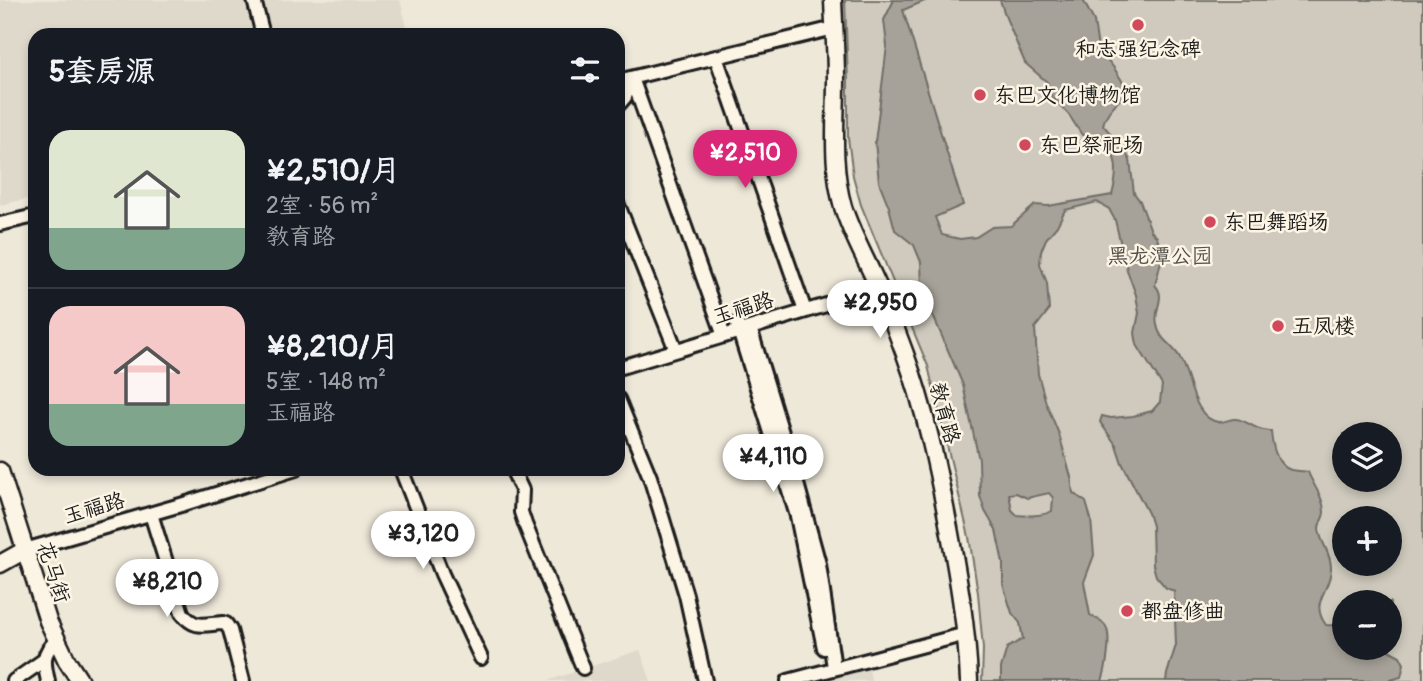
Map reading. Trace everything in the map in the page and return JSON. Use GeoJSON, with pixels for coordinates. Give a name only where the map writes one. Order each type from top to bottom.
{"type":"FeatureCollection","features":[{"type":"Feature","properties":{"kind":"main road","name":"教育路"},"geometry":{"type":"LineString","coordinates":[[834,0],[835,147],[839,187],[851,228],[880,289],[915,383],[934,451],[958,575],[969,681]]}},
{"type":"Feature","properties":{"kind":"main road","name":"花马街"},"geometry":{"type":"LineString","coordinates":[[0,471],[48,621],[80,681]]}},
{"type":"Feature","properties":{"kind":"main road","name":"玉福路"},"geometry":{"type":"LineString","coordinates":[[0,552],[25,550]]}},
{"type":"Feature","properties":{"kind":"main road","name":"玉福路"},"geometry":{"type":"LineString","coordinates":[[0,564],[25,550]]}},
{"type":"Feature","properties":{"kind":"street"},"geometry":{"type":"LineString","coordinates":[[254,0],[261,28]]}},
{"type":"Feature","properties":{"kind":"street"},"geometry":{"type":"LineString","coordinates":[[625,80],[834,29]]}},
{"type":"Feature","properties":{"kind":"street"},"geometry":{"type":"LineString","coordinates":[[716,57],[804,311]]}},
{"type":"Feature","properties":{"kind":"street"},"geometry":{"type":"LineString","coordinates":[[625,97],[632,78]]}},
{"type":"Feature","properties":{"kind":"street"},"geometry":{"type":"LineString","coordinates":[[632,78],[724,336]]}},
{"type":"Feature","properties":{"kind":"street"},"geometry":{"type":"LineString","coordinates":[[0,224],[28,218]]}},
{"type":"Feature","properties":{"kind":"street"},"geometry":{"type":"LineString","coordinates":[[625,222],[676,350]]}},
{"type":"Feature","properties":{"kind":"street","name":"玉福路"},"geometry":{"type":"LineString","coordinates":[[625,366],[724,336],[744,326],[880,289]]}},
{"type":"Feature","properties":{"kind":"street"},"geometry":{"type":"LineString","coordinates":[[744,326],[797,516],[830,663]]}},
{"type":"Feature","properties":{"kind":"street"},"geometry":{"type":"LineString","coordinates":[[625,416],[650,477],[686,595],[705,681]]}},
{"type":"Feature","properties":{"kind":"street","name":"玉福路"},"geometry":{"type":"LineString","coordinates":[[25,550],[273,476]]}},
{"type":"Feature","properties":{"kind":"street"},"geometry":{"type":"LineString","coordinates":[[404,476],[442,575],[481,659]]}},
{"type":"Feature","properties":{"kind":"street"},"geometry":{"type":"LineString","coordinates":[[515,476],[522,490],[521,512],[524,524],[583,668]]}},
{"type":"Feature","properties":{"kind":"street"},"geometry":{"type":"LineString","coordinates":[[151,514],[182,613],[194,624],[226,624],[230,630],[243,681]]}},
{"type":"Feature","properties":{"kind":"street"},"geometry":{"type":"LineString","coordinates":[[788,681],[830,663],[966,634]]}},
{"type":"Feature","properties":{"kind":"street"},"geometry":{"type":"LineString","coordinates":[[48,681],[44,660],[47,650],[57,641]]}},
{"type":"Feature","properties":{"kind":"street"},"geometry":{"type":"LineString","coordinates":[[14,681],[44,660]]}},
{"type":"Feature","properties":{"kind":"shaded area"},"geometry":{"type":"Polygon","coordinates":[[[0,0],[400,0],[407,28],[28,28],[28,199],[0,205],[0,0]]]}},
{"type":"Feature","properties":{"kind":"shaded area"},"geometry":{"type":"Polygon","coordinates":[[[894,0],[927,0],[903,10],[963,205],[935,217],[942,235],[960,239],[976,237],[992,227],[1011,226],[1035,205],[1048,206],[1112,195],[1116,170],[1110,149],[1100,134],[1082,135],[1069,115],[1052,97],[1047,82],[1025,63],[1000,0],[1083,0],[1094,21],[1098,48],[1129,92],[1110,111],[1103,125],[1130,160],[1134,193],[1140,201],[1151,231],[1157,237],[1162,258],[1155,285],[1160,294],[1156,319],[1158,330],[1179,356],[1193,395],[1203,413],[1219,422],[1238,419],[1271,431],[1274,448],[1282,464],[1291,470],[1308,472],[1324,507],[1319,526],[1331,569],[1319,610],[1326,625],[1332,625],[1332,660],[1402,660],[1404,664],[1401,677],[1387,681],[1166,681],[1176,645],[1174,591],[1166,588],[1156,576],[1153,565],[1152,526],[1148,513],[1122,463],[1116,445],[1100,422],[1102,416],[1133,416],[1152,411],[1160,402],[1162,385],[1137,345],[1135,333],[1139,313],[1136,295],[1115,220],[1109,209],[1097,202],[1065,210],[1046,239],[1040,264],[1047,283],[1049,310],[1035,328],[1038,374],[1046,403],[1059,434],[1073,493],[1086,502],[1091,519],[1094,555],[1084,582],[1090,615],[1107,629],[1105,670],[1102,681],[1001,681],[1001,668],[1007,648],[1023,639],[1020,623],[1012,613],[1003,584],[1003,563],[996,530],[980,496],[979,460],[963,385],[922,290],[921,262],[914,245],[895,230],[879,182],[875,142],[887,46],[884,20],[894,0]],[[1016,493],[1009,494],[1012,510],[1017,515],[1049,513],[1052,511],[1053,498],[1049,493],[1027,498],[1016,493]]]}},
{"type":"Feature","properties":{"kind":"shaded area"},"geometry":{"type":"Polygon","coordinates":[[[640,650],[651,681],[547,681],[640,650]]]}},
{"type":"Feature","properties":{"kind":"shaded area"},"geometry":{"type":"Polygon","coordinates":[[[869,666],[871,681],[818,681],[869,666]]]}},
{"type":"Feature","properties":{"kind":"green space","name":"黑龙潭公园"},"geometry":{"type":"Polygon","coordinates":[[[845,0],[1423,0],[1423,681],[982,681],[983,649],[978,593],[969,537],[928,366],[861,205],[853,176],[848,138],[845,0]]]}},
{"type":"Feature","properties":{"kind":"place","name":"和志强纪念碑"},"geometry":{"type":"Point","coordinates":[1138,25]}},
{"type":"Feature","properties":{"kind":"place","name":"东巴文化博物馆"},"geometry":{"type":"Point","coordinates":[980,95]}},
{"type":"Feature","properties":{"kind":"place","name":"东巴祭祀场"},"geometry":{"type":"Point","coordinates":[1025,145]}},
{"type":"Feature","properties":{"kind":"place","name":"东巴舞蹈场"},"geometry":{"type":"Point","coordinates":[1210,222]}},
{"type":"Feature","properties":{"kind":"place","name":"五凤楼"},"geometry":{"type":"Point","coordinates":[1278,326]}},
{"type":"Feature","properties":{"kind":"place","name":"都盘修曲"},"geometry":{"type":"Point","coordinates":[1127,611]}}]}
